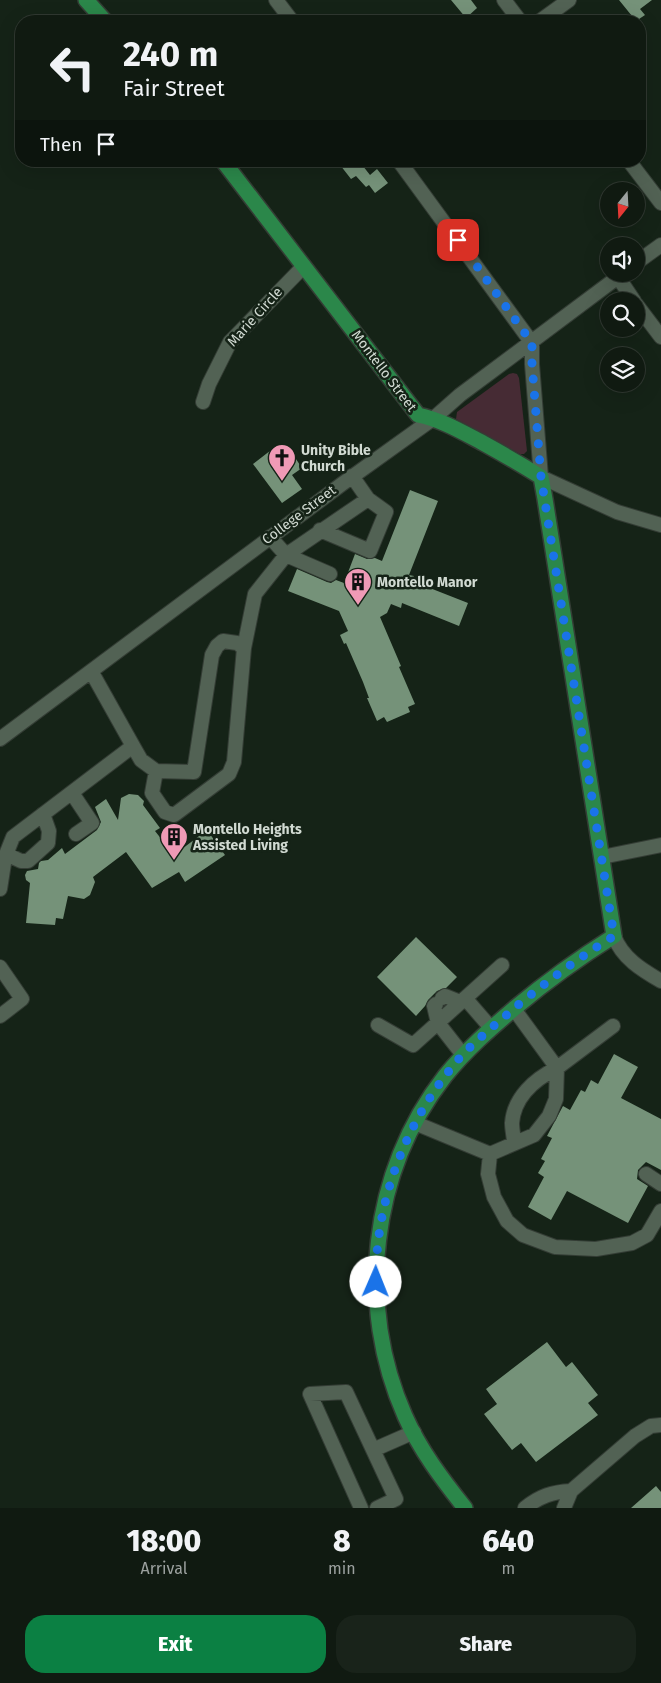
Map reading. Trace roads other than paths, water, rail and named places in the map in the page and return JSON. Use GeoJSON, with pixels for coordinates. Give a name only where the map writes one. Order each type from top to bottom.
{"type":"FeatureCollection","features":[{"type":"Feature","properties":{"kind":"main road"},"geometry":{"type":"LineString","coordinates":[[86,0],[100,15]]}},
{"type":"Feature","properties":{"kind":"main road","name":"Montello Street"},"geometry":{"type":"LineString","coordinates":[[228,167],[418,415],[434,418],[521,464],[541,477]]}},
{"type":"Feature","properties":{"kind":"main road"},"geometry":{"type":"LineString","coordinates":[[465,1508],[432,1464],[414,1432],[395,1391],[382,1346],[376,1269],[381,1222],[390,1184],[402,1151],[426,1104],[463,1055],[491,1028],[563,969],[614,936],[541,477]]}},
{"type":"Feature","properties":{"kind":"street"},"geometry":{"type":"LineString","coordinates":[[276,0],[287,15]]}},
{"type":"Feature","properties":{"kind":"street"},"geometry":{"type":"LineString","coordinates":[[504,0],[515,15]]}},
{"type":"Feature","properties":{"kind":"street"},"geometry":{"type":"LineString","coordinates":[[548,15],[569,0]]}},
{"type":"Feature","properties":{"kind":"street"},"geometry":{"type":"LineString","coordinates":[[403,167],[532,343],[541,477]]}},
{"type":"Feature","properties":{"kind":"street"},"geometry":{"type":"LineString","coordinates":[[634,167],[661,203]]}},
{"type":"Feature","properties":{"kind":"street"},"geometry":{"type":"LineString","coordinates":[[645,257],[661,245]]}},
{"type":"Feature","properties":{"kind":"street","name":"Marie Circle"},"geometry":{"type":"LineString","coordinates":[[203,402],[209,384],[230,342],[304,266]]}},
{"type":"Feature","properties":{"kind":"street","name":"College Street"},"geometry":{"type":"LineString","coordinates":[[0,738],[352,476],[434,418],[460,395],[532,343],[611,282]]}},
{"type":"Feature","properties":{"kind":"street"},"geometry":{"type":"LineString","coordinates":[[645,316],[661,337]]}},
{"type":"Feature","properties":{"kind":"street"},"geometry":{"type":"LineString","coordinates":[[320,530],[370,551],[386,512],[368,499],[352,476]]}},
{"type":"Feature","properties":{"kind":"street","name":"Montello Street"},"geometry":{"type":"LineString","coordinates":[[541,477],[617,512],[661,525]]}},
{"type":"Feature","properties":{"kind":"street"},"geometry":{"type":"LineString","coordinates":[[156,771],[152,793],[166,812],[174,815],[229,774],[234,762],[244,648],[254,594],[286,555],[368,499]]}},
{"type":"Feature","properties":{"kind":"street"},"geometry":{"type":"LineString","coordinates":[[270,537],[286,555],[330,574]]}},
{"type":"Feature","properties":{"kind":"street"},"geometry":{"type":"LineString","coordinates":[[194,772],[212,655],[216,646],[223,641],[238,643],[244,648]]}},
{"type":"Feature","properties":{"kind":"street"},"geometry":{"type":"LineString","coordinates":[[91,671],[141,760],[156,771],[194,772],[209,788]]}},
{"type":"Feature","properties":{"kind":"street"},"geometry":{"type":"LineString","coordinates":[[0,889],[6,854],[13,837],[133,746]]}},
{"type":"Feature","properties":{"kind":"street"},"geometry":{"type":"LineString","coordinates":[[72,793],[92,823],[76,834]]}},
{"type":"Feature","properties":{"kind":"street"},"geometry":{"type":"LineString","coordinates":[[6,854],[21,861],[28,861],[48,843],[49,832],[43,814]]}},
{"type":"Feature","properties":{"kind":"street"},"geometry":{"type":"LineString","coordinates":[[602,857],[661,845]]}},
{"type":"Feature","properties":{"kind":"street"},"geometry":{"type":"LineString","coordinates":[[614,936],[620,950],[632,962],[661,981]]}},
{"type":"Feature","properties":{"kind":"street"},"geometry":{"type":"LineString","coordinates":[[378,1025],[413,1045],[502,964]]}},
{"type":"Feature","properties":{"kind":"street"},"geometry":{"type":"LineString","coordinates":[[0,967],[22,999],[0,1016]]}},
{"type":"Feature","properties":{"kind":"street"},"geometry":{"type":"LineString","coordinates":[[463,1055],[438,1023],[434,1006],[439,1001],[445,996],[463,1000],[491,1028]]}},
{"type":"Feature","properties":{"kind":"street"},"geometry":{"type":"LineString","coordinates":[[416,1123],[490,1154],[534,1135],[549,1116],[556,1098],[557,1068],[514,1009]]}},
{"type":"Feature","properties":{"kind":"street"},"geometry":{"type":"LineString","coordinates":[[514,1143],[512,1123],[517,1106],[526,1091],[541,1076],[557,1068],[614,1026]]}},
{"type":"Feature","properties":{"kind":"street"},"geometry":{"type":"LineString","coordinates":[[490,1154],[488,1174],[494,1197],[506,1221],[523,1235],[555,1247],[596,1249],[632,1243],[646,1235],[661,1211]]}},
{"type":"Feature","properties":{"kind":"street"},"geometry":{"type":"LineString","coordinates":[[646,1174],[661,1184]]}},
{"type":"Feature","properties":{"kind":"street"},"geometry":{"type":"LineString","coordinates":[[361,1508],[310,1394],[346,1392],[396,1500],[377,1508]]}},
{"type":"Feature","properties":{"kind":"street"},"geometry":{"type":"LineString","coordinates":[[564,1508],[571,1491],[635,1436],[651,1426],[661,1425]]}},
{"type":"Feature","properties":{"kind":"street"},"geometry":{"type":"LineString","coordinates":[[373,1450],[414,1432]]}},
{"type":"Feature","properties":{"kind":"street"},"geometry":{"type":"LineString","coordinates":[[525,1508],[537,1498],[555,1492],[571,1491]]}},
{"type":"Feature","properties":{"kind":"place","name":"Unity Bible Church"},"geometry":{"type":"Point","coordinates":[282,482]}},
{"type":"Feature","properties":{"kind":"place","name":"Montello Manor"},"geometry":{"type":"Point","coordinates":[358,606]}},
{"type":"Feature","properties":{"kind":"place","name":"Montello Heights Assisted Living"},"geometry":{"type":"Point","coordinates":[174,861]}}]}
